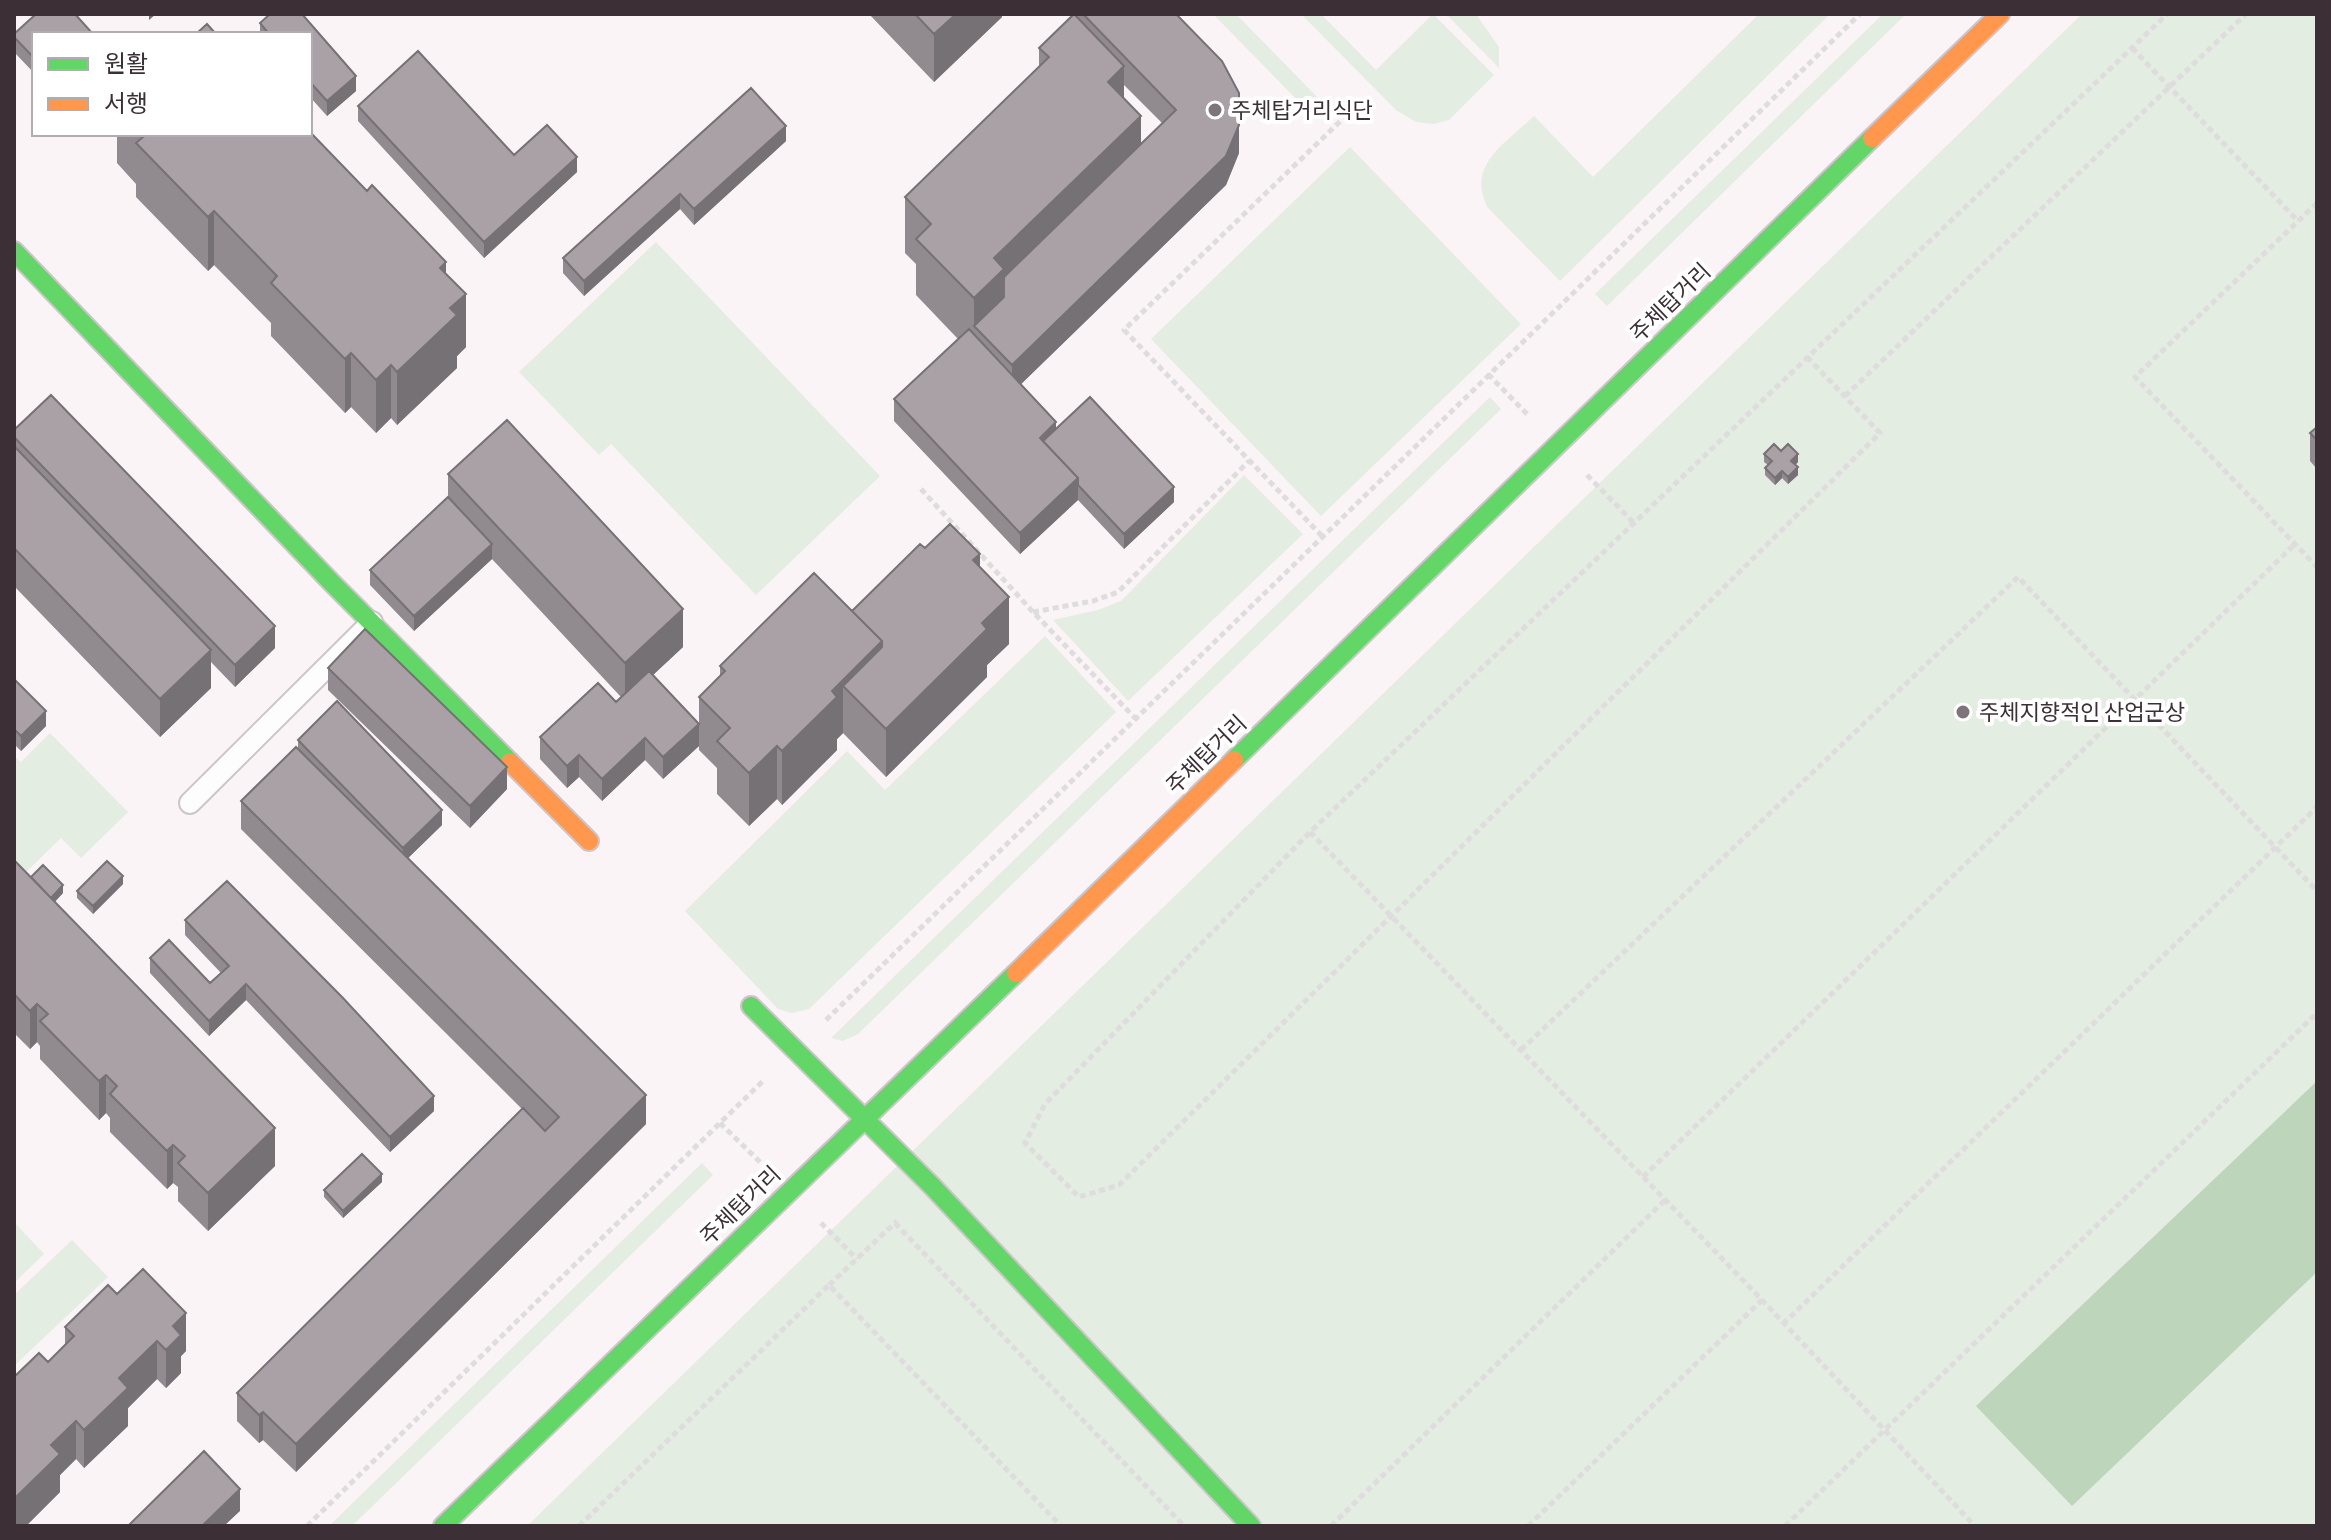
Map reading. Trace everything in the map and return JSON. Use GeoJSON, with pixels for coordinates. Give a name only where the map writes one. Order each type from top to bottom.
{"type":"FeatureCollection","features":[{"type":"Feature","properties":{"kind":"main road","name":"주체탑거리"},"geometry":{"type":"LineString","coordinates":[[443,1526],[865,1120],[2000,14]]}},
{"type":"Feature","properties":{"kind":"main road"},"geometry":{"type":"LineString","coordinates":[[14,251],[372,622],[589,841]]}},
{"type":"Feature","properties":{"kind":"main road"},"geometry":{"type":"LineString","coordinates":[[751,1006],[932,1186],[1251,1526]]}},
{"type":"Feature","properties":{"kind":"lane"},"geometry":{"type":"LineString","coordinates":[[190,803],[372,622]]}},
{"type":"Feature","properties":{"kind":"path"},"geometry":{"type":"LineString","coordinates":[[307,1526],[1860,14]]}},
{"type":"Feature","properties":{"kind":"path"},"geometry":{"type":"LineString","coordinates":[[1807,357],[1880,433],[1119,1185],[1079,1197],[1025,1143],[1045,1104],[1310,832],[1807,357],[2167,14]]}},
{"type":"Feature","properties":{"kind":"path"},"geometry":{"type":"LineString","coordinates":[[1845,396],[2246,14]]}},
{"type":"Feature","properties":{"kind":"path"},"geometry":{"type":"LineString","coordinates":[[2132,48],[2298,221]]}},
{"type":"Feature","properties":{"kind":"path"},"geometry":{"type":"LineString","coordinates":[[1322,536],[1124,330],[1355,107]]}},
{"type":"Feature","properties":{"kind":"path"},"geometry":{"type":"LineString","coordinates":[[2317,203],[2135,377],[2317,567]]}},
{"type":"Feature","properties":{"kind":"path"},"geometry":{"type":"LineString","coordinates":[[1033,612],[1093,601],[1118,592],[1249,461]]}},
{"type":"Feature","properties":{"kind":"path"},"geometry":{"type":"LineString","coordinates":[[921,489],[1135,718]]}},
{"type":"Feature","properties":{"kind":"path"},"geometry":{"type":"LineString","coordinates":[[1643,1177],[2295,544]]}},
{"type":"Feature","properties":{"kind":"path"},"geometry":{"type":"LineString","coordinates":[[1521,1050],[2018,577],[2317,891]]}},
{"type":"Feature","properties":{"kind":"path"},"geometry":{"type":"LineString","coordinates":[[1783,1324],[2317,807]]}},
{"type":"Feature","properties":{"kind":"path"},"geometry":{"type":"LineString","coordinates":[[1310,832],[1762,1300],[1975,1526]]}},
{"type":"Feature","properties":{"kind":"path"},"geometry":{"type":"LineString","coordinates":[[1785,1526],[2317,1013]]}},
{"type":"Feature","properties":{"kind":"path"},"geometry":{"type":"LineString","coordinates":[[579,1526],[932,1186]]}},
{"type":"Feature","properties":{"kind":"path"},"geometry":{"type":"LineString","coordinates":[[1331,1526],[1665,1200]]}},
{"type":"Feature","properties":{"kind":"path"},"geometry":{"type":"LineString","coordinates":[[895,1223],[1184,1526]]}},
{"type":"Feature","properties":{"kind":"path"},"geometry":{"type":"LineString","coordinates":[[829,1285],[1061,1526]]}},
{"type":"Feature","properties":{"kind":"path"},"geometry":{"type":"LineString","coordinates":[[1528,1526],[1762,1300]]}},
{"type":"Feature","properties":{"kind":"shaded area"},"geometry":{"type":"Polygon","coordinates":[[[1213,14],[1236,14],[1325,105],[1313,116],[1213,14]]]}},
{"type":"Feature","properties":{"kind":"shaded area"},"geometry":{"type":"Polygon","coordinates":[[[1301,14],[1321,14],[1376,70],[1433,14],[1494,75],[1449,120],[1433,124],[1416,122],[1396,110],[1301,14]]]}},
{"type":"Feature","properties":{"kind":"shaded area"},"geometry":{"type":"Polygon","coordinates":[[[1446,14],[1476,14],[1499,47],[1499,68],[1446,14]]]}},
{"type":"Feature","properties":{"kind":"shaded area"},"geometry":{"type":"Polygon","coordinates":[[[1759,14],[1830,14],[1560,281],[1488,208],[1482,193],[1485,168],[1501,146],[1534,116],[1593,177],[1759,14]]]}},
{"type":"Feature","properties":{"kind":"shaded area"},"geometry":{"type":"Polygon","coordinates":[[[1883,14],[1906,14],[1607,306],[1595,294],[1883,14]]]}},
{"type":"Feature","properties":{"kind":"shaded area"},"geometry":{"type":"Polygon","coordinates":[[[2082,14],[2317,14],[2317,1526],[527,1526],[2082,14]]]}},
{"type":"Feature","properties":{"kind":"shaded area"},"geometry":{"type":"Polygon","coordinates":[[[1350,147],[1521,324],[1321,516],[1151,339],[1350,147]]]}},
{"type":"Feature","properties":{"kind":"shaded area"},"geometry":{"type":"Polygon","coordinates":[[[656,242],[880,476],[756,595],[611,444],[599,455],[519,372],[656,242]]]}},
{"type":"Feature","properties":{"kind":"shaded area"},"geometry":{"type":"Polygon","coordinates":[[[1490,397],[1501,409],[858,1034],[843,1041],[831,1038],[1490,397]]]}},
{"type":"Feature","properties":{"kind":"shaded area"},"geometry":{"type":"Polygon","coordinates":[[[1244,475],[1303,534],[1128,701],[1053,620],[1098,610],[1121,601],[1244,475]]]}},
{"type":"Feature","properties":{"kind":"shaded area"},"geometry":{"type":"Polygon","coordinates":[[[1045,636],[1116,712],[809,1009],[792,1013],[778,1009],[685,911],[847,751],[885,790],[1045,636]]]}},
{"type":"Feature","properties":{"kind":"shaded area"},"geometry":{"type":"Polygon","coordinates":[[[50,733],[128,812],[81,858],[61,838],[15,883],[14,756],[21,762],[50,733]]]}},
{"type":"Feature","properties":{"kind":"shaded area"},"geometry":{"type":"Polygon","coordinates":[[[2317,1081],[2317,1272],[2072,1506],[1976,1406],[2317,1081]]]}},
{"type":"Feature","properties":{"kind":"shaded area"},"geometry":{"type":"Polygon","coordinates":[[[702,1163],[713,1175],[352,1526],[329,1526],[702,1163]]]}},
{"type":"Feature","properties":{"kind":"shaded area"},"geometry":{"type":"Polygon","coordinates":[[[14,1222],[44,1254],[14,1283],[14,1222]]]}},
{"type":"Feature","properties":{"kind":"shaded area"},"geometry":{"type":"Polygon","coordinates":[[[72,1240],[108,1277],[14,1366],[14,1295],[72,1240]]]}},
{"type":"Feature","properties":{"kind":"building"},"geometry":{"type":"Polygon","coordinates":[[[36,14],[75,14],[91,32],[32,32],[32,56],[14,34],[36,14]]]}},
{"type":"Feature","properties":{"kind":"building"},"geometry":{"type":"Polygon","coordinates":[[[270,14],[302,14],[356,76],[327,101],[312,84],[312,32],[267,32],[260,23],[270,14]]]}},
{"type":"Feature","properties":{"kind":"building"},"geometry":{"type":"Polygon","coordinates":[[[915,14],[956,14],[934,34],[915,14]]]}},
{"type":"Feature","properties":{"kind":"building"},"geometry":{"type":"Polygon","coordinates":[[[1074,14],[1124,66],[1108,82],[1141,116],[994,258],[1004,269],[974,298],[916,239],[931,224],[905,197],[1049,57],[1039,48],[1074,14]]]}},
{"type":"Feature","properties":{"kind":"building"},"geometry":{"type":"Polygon","coordinates":[[[1083,14],[1176,14],[1222,61],[1239,93],[1239,125],[1226,156],[1012,365],[974,326],[1004,297],[1004,277],[1176,110],[1083,14]]]}},
{"type":"Feature","properties":{"kind":"building"},"geometry":{"type":"Polygon","coordinates":[[[207,24],[214,32],[198,32],[207,24]]]}},
{"type":"Feature","properties":{"kind":"building"},"geometry":{"type":"Polygon","coordinates":[[[418,51],[514,155],[547,125],[577,157],[484,242],[358,106],[418,51]]]}},
{"type":"Feature","properties":{"kind":"building"},"geometry":{"type":"Polygon","coordinates":[[[751,88],[786,126],[694,209],[680,194],[584,281],[563,258],[751,88]]]}},
{"type":"Feature","properties":{"kind":"building"},"geometry":{"type":"Polygon","coordinates":[[[312,134],[367,191],[372,185],[446,262],[440,268],[466,294],[450,308],[457,315],[397,372],[391,365],[376,380],[351,353],[345,359],[271,283],[277,276],[214,211],[208,217],[136,143],[143,137],[312,134]]]}},
{"type":"Feature","properties":{"kind":"building"},"geometry":{"type":"Polygon","coordinates":[[[969,329],[1056,422],[1040,438],[1078,478],[1020,533],[894,399],[969,329]]]}},
{"type":"Feature","properties":{"kind":"building"},"geometry":{"type":"Polygon","coordinates":[[[51,395],[275,626],[235,665],[14,437],[14,430],[51,395]]]}},
{"type":"Feature","properties":{"kind":"building"},"geometry":{"type":"Polygon","coordinates":[[[1090,397],[1174,487],[1124,534],[1078,485],[1078,478],[1043,441],[1090,397]]]}},
{"type":"Feature","properties":{"kind":"building"},"geometry":{"type":"Polygon","coordinates":[[[507,420],[683,609],[625,663],[448,474],[507,420]]]}},
{"type":"Feature","properties":{"kind":"building"},"geometry":{"type":"Polygon","coordinates":[[[2317,427],[2317,440],[2310,433],[2317,427]]]}},
{"type":"Feature","properties":{"kind":"building"},"geometry":{"type":"Polygon","coordinates":[[[1774,444],[1781,451],[1788,444],[1798,454],[1791,461],[1798,467],[1788,477],[1782,471],[1775,478],[1765,468],[1772,461],[1764,454],[1774,444]]]}},
{"type":"Feature","properties":{"kind":"building"},"geometry":{"type":"Polygon","coordinates":[[[14,446],[211,650],[160,699],[14,548],[14,446]]]}},
{"type":"Feature","properties":{"kind":"building"},"geometry":{"type":"Polygon","coordinates":[[[448,497],[492,544],[414,616],[370,570],[448,497]]]}},
{"type":"Feature","properties":{"kind":"building"},"geometry":{"type":"Polygon","coordinates":[[[950,524],[980,554],[973,560],[1009,597],[982,623],[987,629],[886,729],[843,686],[882,647],[882,641],[852,611],[920,544],[925,548],[950,524]]]}},
{"type":"Feature","properties":{"kind":"building"},"geometry":{"type":"Polygon","coordinates":[[[814,573],[882,641],[832,691],[837,697],[782,751],[777,746],[749,773],[717,741],[730,728],[699,697],[725,671],[720,666],[814,573]]]}},
{"type":"Feature","properties":{"kind":"building"},"geometry":{"type":"Polygon","coordinates":[[[365,629],[507,767],[470,806],[328,668],[365,629]]]}},
{"type":"Feature","properties":{"kind":"building"},"geometry":{"type":"Polygon","coordinates":[[[649,671],[699,724],[663,757],[645,738],[602,779],[579,755],[567,766],[540,737],[598,683],[616,702],[649,671]]]}},
{"type":"Feature","properties":{"kind":"building"},"geometry":{"type":"Polygon","coordinates":[[[14,679],[46,711],[21,736],[14,729],[14,679]]]}},
{"type":"Feature","properties":{"kind":"building"},"geometry":{"type":"Polygon","coordinates":[[[337,701],[442,810],[403,848],[298,740],[337,701]]]}},
{"type":"Feature","properties":{"kind":"building"},"geometry":{"type":"Polygon","coordinates":[[[296,747],[646,1095],[296,1444],[263,1412],[259,1415],[237,1393],[523,1108],[545,1131],[559,1117],[241,801],[296,747]]]}},
{"type":"Feature","properties":{"kind":"building"},"geometry":{"type":"Polygon","coordinates":[[[14,860],[275,1128],[208,1193],[178,1163],[185,1156],[173,1145],[167,1151],[110,1094],[117,1086],[106,1075],[99,1081],[40,1021],[48,1014],[37,1004],[30,1011],[14,994],[14,860]]]}},
{"type":"Feature","properties":{"kind":"building"},"geometry":{"type":"Polygon","coordinates":[[[107,861],[123,876],[93,906],[77,891],[107,861]]]}},
{"type":"Feature","properties":{"kind":"building"},"geometry":{"type":"Polygon","coordinates":[[[43,865],[63,885],[51,898],[31,877],[43,865]]]}},
{"type":"Feature","properties":{"kind":"building"},"geometry":{"type":"Polygon","coordinates":[[[227,881],[343,998],[434,1096],[390,1137],[246,984],[209,1021],[150,958],[169,940],[210,983],[229,966],[185,920],[227,881]]]}},
{"type":"Feature","properties":{"kind":"building"},"geometry":{"type":"Polygon","coordinates":[[[362,1154],[382,1174],[343,1211],[324,1190],[362,1154]]]}},
{"type":"Feature","properties":{"kind":"building"},"geometry":{"type":"Polygon","coordinates":[[[143,1269],[186,1313],[173,1326],[181,1335],[166,1350],[157,1341],[119,1378],[128,1388],[84,1430],[76,1421],[51,1445],[60,1454],[14,1499],[14,1377],[39,1353],[48,1362],[74,1336],[65,1327],[108,1285],[117,1294],[143,1269]]]}},
{"type":"Feature","properties":{"kind":"building"},"geometry":{"type":"Polygon","coordinates":[[[204,1451],[240,1489],[202,1526],[128,1526],[204,1451]]]}},
{"type":"Feature","properties":{"kind":"traffic: fast"},"geometry":{"type":"LineString","coordinates":[[1234,760],[1872,138]]}},
{"type":"Feature","properties":{"kind":"traffic: fast"},"geometry":{"type":"LineString","coordinates":[[14,251],[331,582],[510,762]]}},
{"type":"Feature","properties":{"kind":"traffic: fast"},"geometry":{"type":"LineString","coordinates":[[443,1526],[1016,973]]}},
{"type":"Feature","properties":{"kind":"traffic: fast"},"geometry":{"type":"LineString","coordinates":[[751,1006],[932,1186],[1251,1526]]}},
{"type":"Feature","properties":{"kind":"traffic: slow"},"geometry":{"type":"LineString","coordinates":[[1872,138],[2000,14]]}},
{"type":"Feature","properties":{"kind":"traffic: slow"},"geometry":{"type":"LineString","coordinates":[[1016,973],[1234,760]]}},
{"type":"Feature","properties":{"kind":"traffic: slow"},"geometry":{"type":"LineString","coordinates":[[510,762],[589,841]]}},
{"type":"Feature","properties":{"kind":"place","name":"주체탑거리식단"},"geometry":{"type":"Point","coordinates":[1215,110]}},
{"type":"Feature","properties":{"kind":"place","name":"주체지향적인 산업군상"},"geometry":{"type":"Point","coordinates":[1963,712]}}]}
